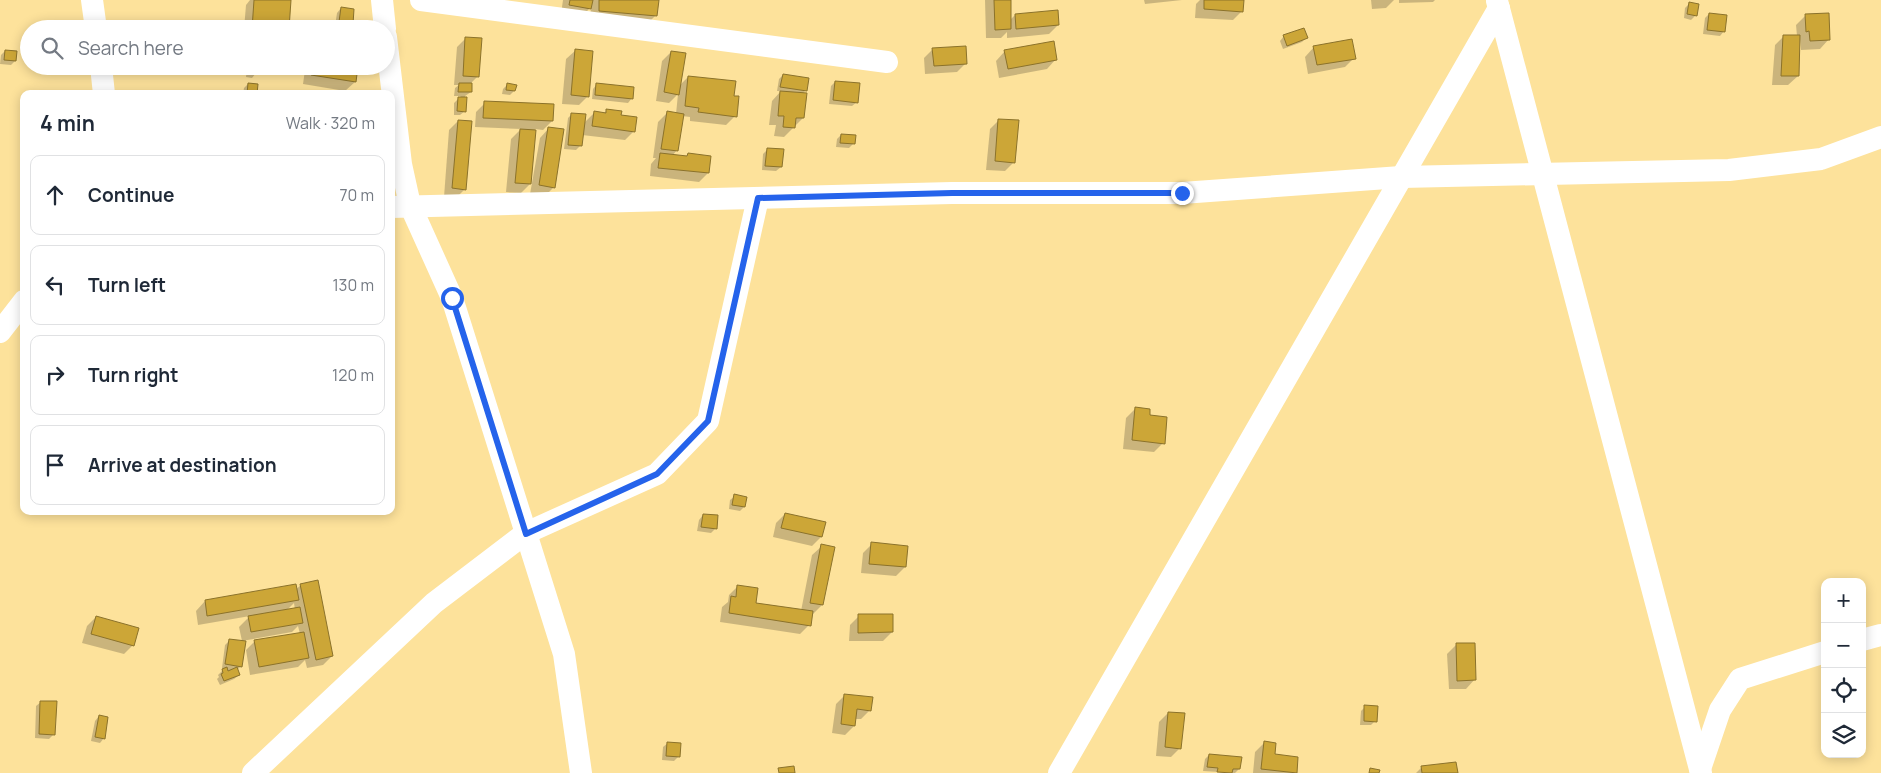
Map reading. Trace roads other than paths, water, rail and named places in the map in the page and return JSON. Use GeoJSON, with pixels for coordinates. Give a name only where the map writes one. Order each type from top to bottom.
{"type":"FeatureCollection","features":[{"type":"Feature","properties":{"kind":"street"},"geometry":{"type":"LineString","coordinates":[[92,0],[95,20]]}},
{"type":"Feature","properties":{"kind":"street"},"geometry":{"type":"LineString","coordinates":[[382,0],[384,20]]}},
{"type":"Feature","properties":{"kind":"street"},"geometry":{"type":"LineString","coordinates":[[421,0],[887,62]]}},
{"type":"Feature","properties":{"kind":"street"},"geometry":{"type":"LineString","coordinates":[[1498,4],[1701,771]]}},
{"type":"Feature","properties":{"kind":"street"},"geometry":{"type":"LineString","coordinates":[[1059,773],[1401,177],[1498,4]]}},
{"type":"Feature","properties":{"kind":"street"},"geometry":{"type":"LineString","coordinates":[[102,75],[104,90]]}},
{"type":"Feature","properties":{"kind":"street"},"geometry":{"type":"LineString","coordinates":[[390,75],[392,90]]}},
{"type":"Feature","properties":{"kind":"street"},"geometry":{"type":"LineString","coordinates":[[395,113],[401,164],[401,206],[452,298],[564,654],[581,773]]}},
{"type":"Feature","properties":{"kind":"street"},"geometry":{"type":"LineString","coordinates":[[401,206],[952,193],[1182,193],[1401,177],[1729,170],[1821,159],[1881,137]]}},
{"type":"Feature","properties":{"kind":"street"},"geometry":{"type":"LineString","coordinates":[[253,773],[434,604],[526,534],[657,474],[708,421],[758,198]]}},
{"type":"Feature","properties":{"kind":"street"},"geometry":{"type":"LineString","coordinates":[[0,332],[20,306]]}},
{"type":"Feature","properties":{"kind":"street"},"geometry":{"type":"LineString","coordinates":[[1866,639],[1881,634]]}},
{"type":"Feature","properties":{"kind":"street"},"geometry":{"type":"LineString","coordinates":[[1701,771],[1720,710],[1740,679],[1821,653]]}}]}
